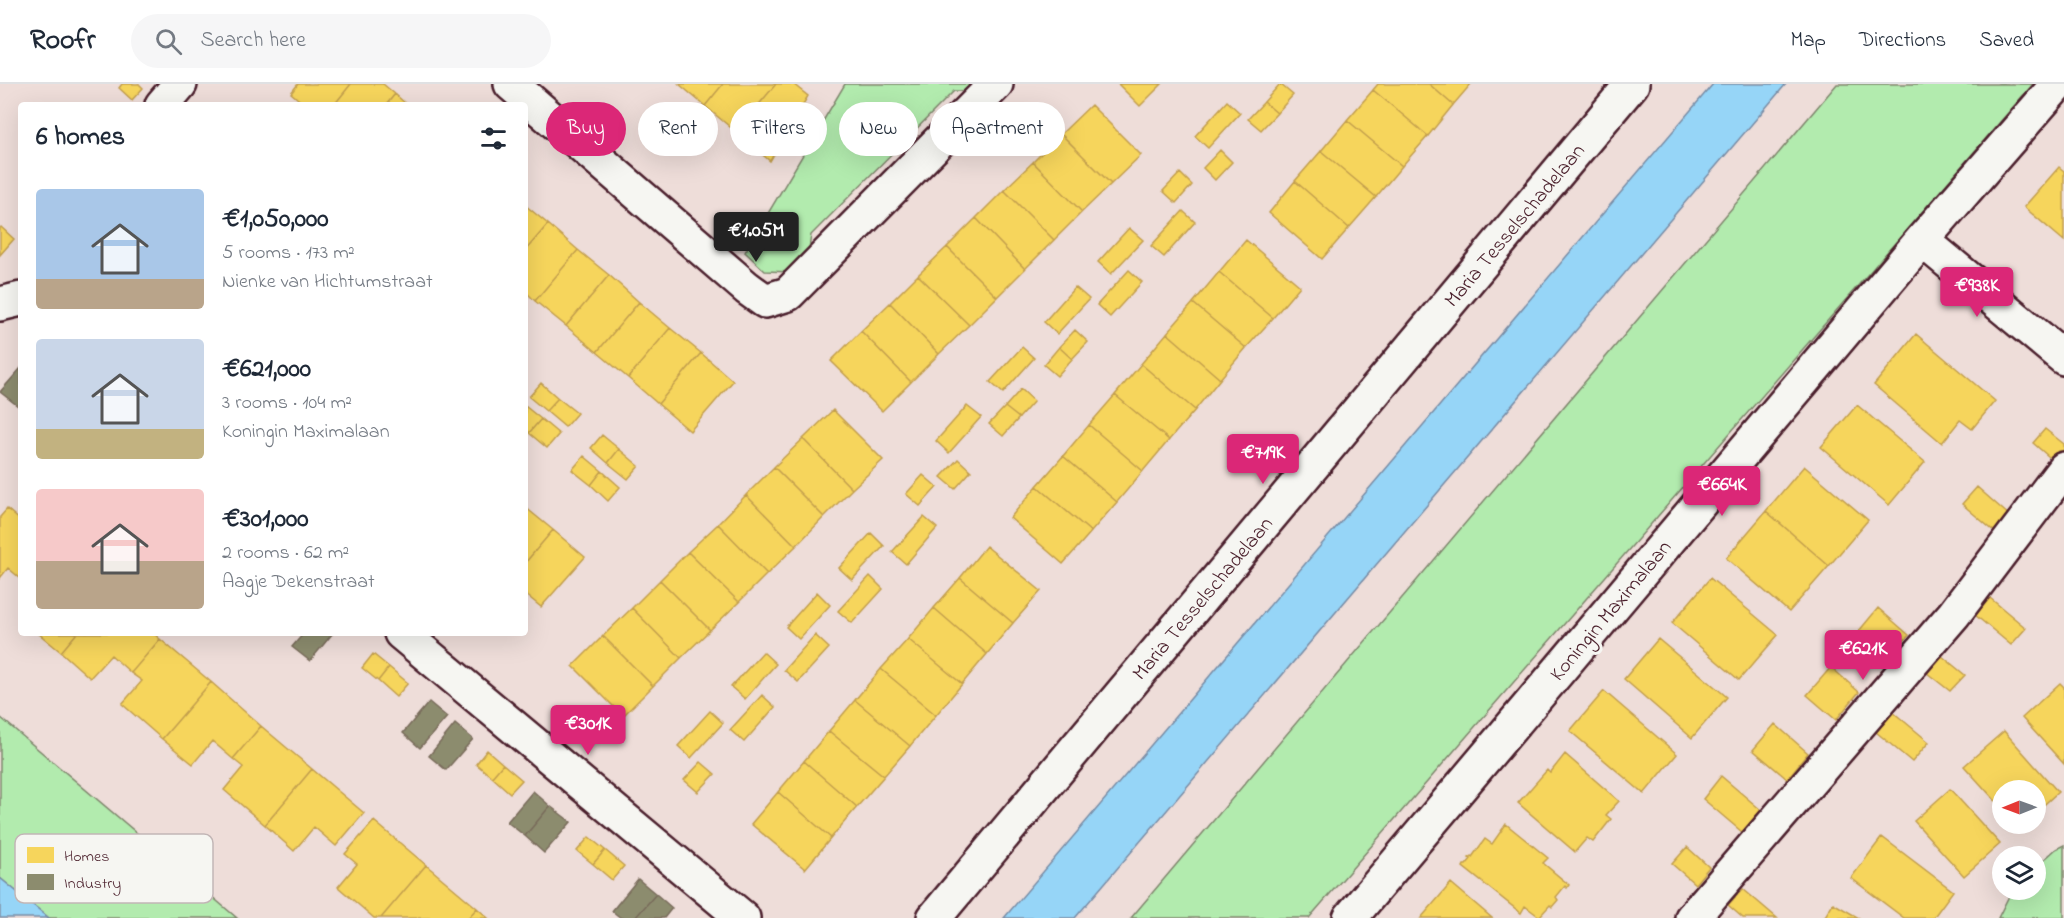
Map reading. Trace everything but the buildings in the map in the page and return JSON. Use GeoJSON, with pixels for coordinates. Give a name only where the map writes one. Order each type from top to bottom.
{"type":"FeatureCollection","features":[{"type":"Feature","properties":{"kind":"street"},"geometry":{"type":"LineString","coordinates":[[165,102],[180,84]]}},
{"type":"Feature","properties":{"kind":"street"},"geometry":{"type":"LineString","coordinates":[[511,84],[747,288],[765,301],[788,294],[996,84]]}},
{"type":"Feature","properties":{"kind":"street","name":"Maria Tesselschadelaan"},"geometry":{"type":"LineString","coordinates":[[934,918],[1632,84]]}},
{"type":"Feature","properties":{"kind":"street","name":"Koningin Maximalaan"},"geometry":{"type":"LineString","coordinates":[[1350,918],[1922,240],[2058,84]]}},
{"type":"Feature","properties":{"kind":"street"},"geometry":{"type":"LineString","coordinates":[[1922,240],[2064,358]]}},
{"type":"Feature","properties":{"kind":"street"},"geometry":{"type":"LineString","coordinates":[[0,304],[18,299]]}},
{"type":"Feature","properties":{"kind":"street"},"geometry":{"type":"LineString","coordinates":[[1692,918],[1954,614],[2064,469]]}},
{"type":"Feature","properties":{"kind":"street"},"geometry":{"type":"LineString","coordinates":[[405,636],[743,918]]}},
{"type":"Feature","properties":{"kind":"green space"},"geometry":{"type":"Polygon","coordinates":[[[845,84],[975,84],[969,91],[954,91],[943,102],[930,102],[930,115],[918,127],[918,102],[839,102],[839,156],[889,156],[811,235],[808,256],[792,272],[765,271],[745,252],[802,156],[827,156],[827,114],[845,84]]]}},
{"type":"Feature","properties":{"kind":"green space"},"geometry":{"type":"Polygon","coordinates":[[[1837,84],[2033,84],[1309,918],[1131,918],[1837,84]]]}},
{"type":"Feature","properties":{"kind":"green space"},"geometry":{"type":"Polygon","coordinates":[[[0,717],[138,834],[15,834],[15,890],[0,878],[0,717]]]}},
{"type":"Feature","properties":{"kind":"green space"},"geometry":{"type":"Polygon","coordinates":[[[2064,845],[2064,918],[1998,918],[2007,900],[2046,900],[2046,858],[2064,845]]]}},
{"type":"Feature","properties":{"kind":"green space"},"geometry":{"type":"Polygon","coordinates":[[[213,898],[237,918],[49,918],[31,903],[213,903],[213,898]]]}},
{"type":"Feature","properties":{"kind":"water"},"geometry":{"type":"Polygon","coordinates":[[[1713,84],[1786,84],[1075,918],[1004,918],[1713,84]]]}},
{"type":"Feature","properties":{"kind":"water"},"geometry":{"type":"Polygon","coordinates":[[[0,878],[15,890],[15,903],[31,903],[49,918],[0,918],[0,878]]]}}]}
